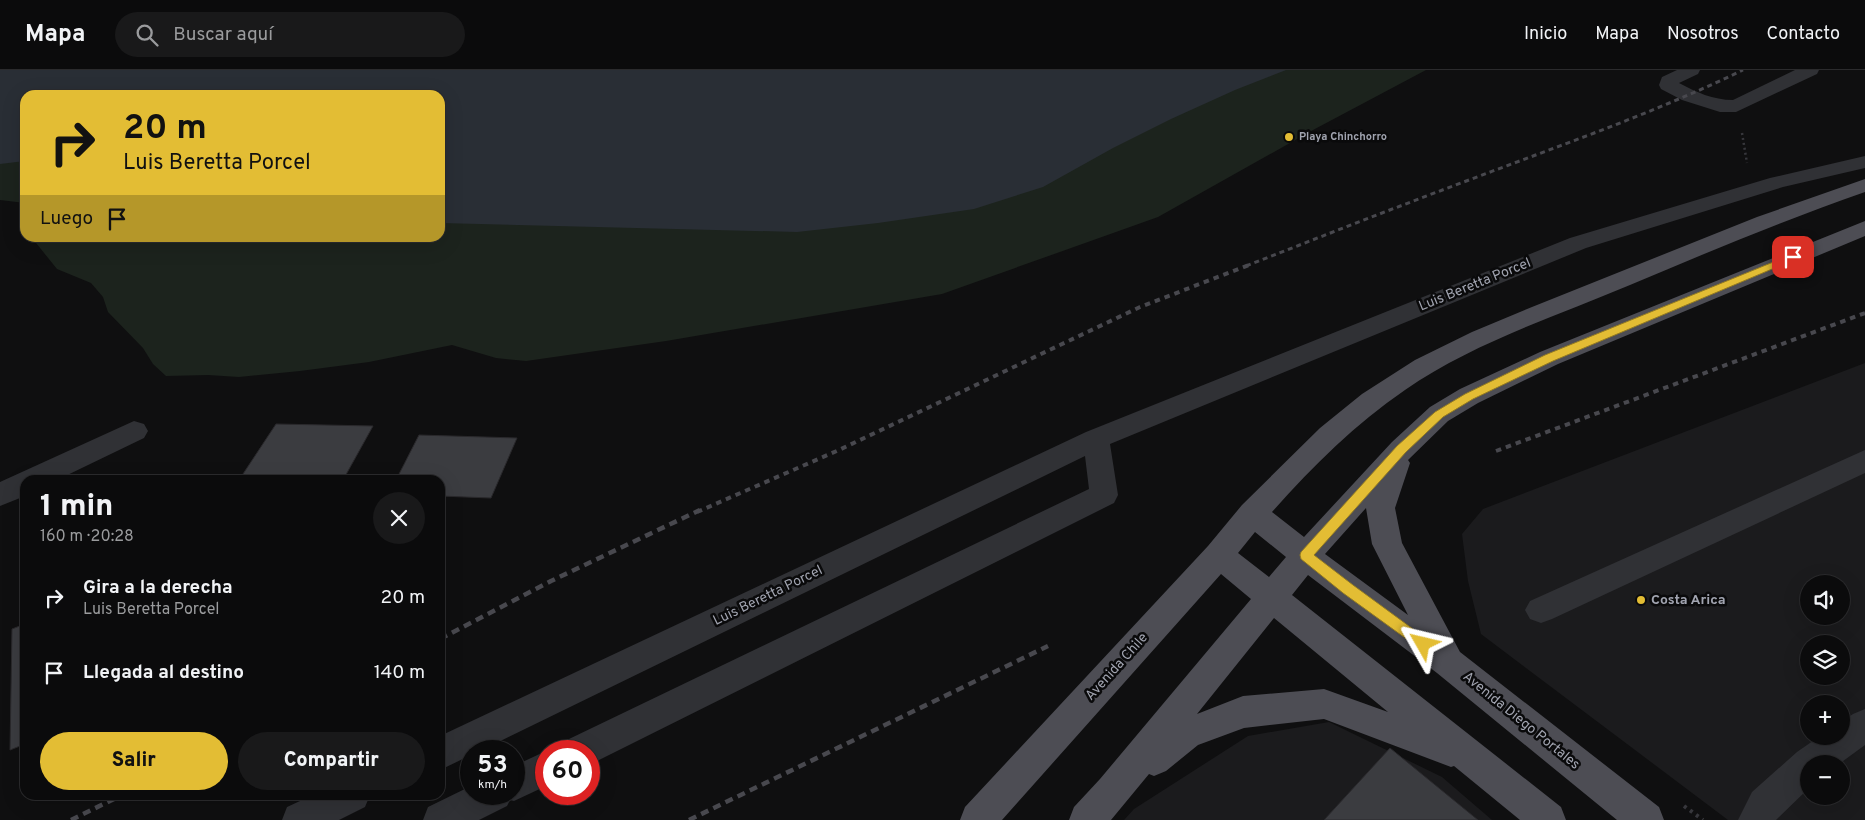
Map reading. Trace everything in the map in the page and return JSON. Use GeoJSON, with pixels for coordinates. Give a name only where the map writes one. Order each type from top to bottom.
{"type":"FeatureCollection","features":[{"type":"Feature","properties":{"kind":"main road"},"geometry":{"type":"LineString","coordinates":[[1252,512],[1316,450],[1371,401],[1465,346],[1531,317],[1769,220],[1865,185]]}},
{"type":"Feature","properties":{"kind":"main road"},"geometry":{"type":"LineString","coordinates":[[1087,820],[1113,791],[1306,555],[1402,449],[1439,414],[1469,396],[1503,380],[1622,328],[1865,228]]}},
{"type":"Feature","properties":{"kind":"main road"},"geometry":{"type":"LineString","coordinates":[[1402,449],[1380,508],[1387,544],[1449,663]]}},
{"type":"Feature","properties":{"kind":"main road","name":"Avenida Chile"},"geometry":{"type":"LineString","coordinates":[[978,820],[1219,554],[1252,512]]}},
{"type":"Feature","properties":{"kind":"main road","name":"Avenida Diego Portales"},"geometry":{"type":"LineString","coordinates":[[1252,512],[1348,589],[1449,663],[1646,820]]}},
{"type":"Feature","properties":{"kind":"main road"},"geometry":{"type":"LineString","coordinates":[[1219,554],[1548,820]]}},
{"type":"Feature","properties":{"kind":"main road"},"geometry":{"type":"LineString","coordinates":[[1113,791],[1186,734],[1243,712],[1324,704],[1471,758]]}},
{"type":"Feature","properties":{"kind":"street"},"geometry":{"type":"LineString","coordinates":[[1692,70],[1669,81],[1668,85],[1689,96],[1720,106],[1736,106],[1810,70]]}},
{"type":"Feature","properties":{"kind":"street","name":"Luis Beretta Porcel"},"geometry":{"type":"LineString","coordinates":[[445,751],[1096,439],[1578,243],[1777,182],[1865,162]]}},
{"type":"Feature","properties":{"kind":"street"},"geometry":{"type":"LineString","coordinates":[[42,475],[134,431]]}},
{"type":"Feature","properties":{"kind":"street"},"geometry":{"type":"LineString","coordinates":[[600,742],[1104,495],[1096,439]]}},
{"type":"Feature","properties":{"kind":"street"},"geometry":{"type":"LineString","coordinates":[[1541,610],[1865,461]]}},
{"type":"Feature","properties":{"kind":"street"},"geometry":{"type":"LineString","coordinates":[[0,495],[20,485]]}},
{"type":"Feature","properties":{"kind":"street"},"geometry":{"type":"LineString","coordinates":[[1822,755],[1865,725]]}},
{"type":"Feature","properties":{"kind":"street"},"geometry":{"type":"LineString","coordinates":[[1756,820],[1765,806],[1800,771]]}},
{"type":"Feature","properties":{"kind":"street"},"geometry":{"type":"LineString","coordinates":[[300,820],[342,800]]}},
{"type":"Feature","properties":{"kind":"street"},"geometry":{"type":"LineString","coordinates":[[441,820],[472,805]]}},
{"type":"Feature","properties":{"kind":"path"},"geometry":{"type":"LineString","coordinates":[[1720,106],[1737,120],[1742,128],[1748,164],[1755,171],[1777,182]]}},
{"type":"Feature","properties":{"kind":"shaded area"},"geometry":{"type":"Polygon","coordinates":[[[0,70],[1426,70],[1313,130],[1158,217],[942,294],[666,341],[526,361],[496,358],[452,345],[369,362],[300,371],[239,377],[208,375],[166,376],[153,364],[143,348],[108,312],[103,297],[91,283],[57,269],[35,242],[445,242],[445,90],[20,90],[20,202],[0,200],[0,70]]]}},
{"type":"Feature","properties":{"kind":"shaded area"},"geometry":{"type":"Polygon","coordinates":[[[0,70],[1286,70],[1235,90],[1171,119],[1113,148],[1043,187],[974,209],[878,223],[797,232],[445,223],[445,90],[20,90],[20,162],[0,164],[0,70]]]}},
{"type":"Feature","properties":{"kind":"shaded area","name":"Costa Arica"},"geometry":{"type":"Polygon","coordinates":[[[1865,363],[1865,820],[1728,820],[1481,634],[1468,581],[1462,534],[1483,509],[1865,363]]]}},
{"type":"Feature","properties":{"kind":"shaded area"},"geometry":{"type":"Polygon","coordinates":[[[1329,722],[1442,777],[1492,820],[1124,820],[1134,809],[1248,736],[1329,722]]]}},
{"type":"Feature","properties":{"kind":"building"},"geometry":{"type":"Polygon","coordinates":[[[276,424],[373,426],[346,475],[242,475],[276,424]]]}},
{"type":"Feature","properties":{"kind":"building"},"geometry":{"type":"Polygon","coordinates":[[[419,435],[517,438],[491,498],[445,496],[445,475],[399,475],[419,435]]]}},
{"type":"Feature","properties":{"kind":"building"},"geometry":{"type":"Polygon","coordinates":[[[20,626],[20,746],[10,750],[12,629],[20,626]]]}},
{"type":"Feature","properties":{"kind":"building"},"geometry":{"type":"Polygon","coordinates":[[[1390,748],[1478,820],[1324,820],[1390,748]]]}},
{"type":"Feature","properties":{"kind":"railway"},"geometry":{"type":"LineString","coordinates":[[1246,266],[1573,141],[1709,86],[1743,70]]}},
{"type":"Feature","properties":{"kind":"railway"},"geometry":{"type":"LineString","coordinates":[[697,512],[839,450],[1140,307],[1249,265]]}},
{"type":"Feature","properties":{"kind":"railway"},"geometry":{"type":"LineString","coordinates":[[1496,451],[1865,313]]}},
{"type":"Feature","properties":{"kind":"railway"},"geometry":{"type":"LineString","coordinates":[[445,636],[551,581],[700,510]]}},
{"type":"Feature","properties":{"kind":"railway"},"geometry":{"type":"LineString","coordinates":[[689,820],[1048,646]]}},
{"type":"Feature","properties":{"kind":"railway"},"geometry":{"type":"LineString","coordinates":[[71,820],[112,800]]}},
{"type":"Feature","properties":{"kind":"place","name":"Playa Chinchorro"},"geometry":{"type":"Point","coordinates":[1289,137]}},
{"type":"Feature","properties":{"kind":"place","name":"Costa Arica"},"geometry":{"type":"Point","coordinates":[1641,600]}},
{"type":"Feature","properties":{"kind":"route"},"geometry":{"type":"LineString","coordinates":[[1423,644],[1348,589],[1306,555],[1402,449],[1439,414],[1469,396],[1549,358],[1793,257]]}}]}
